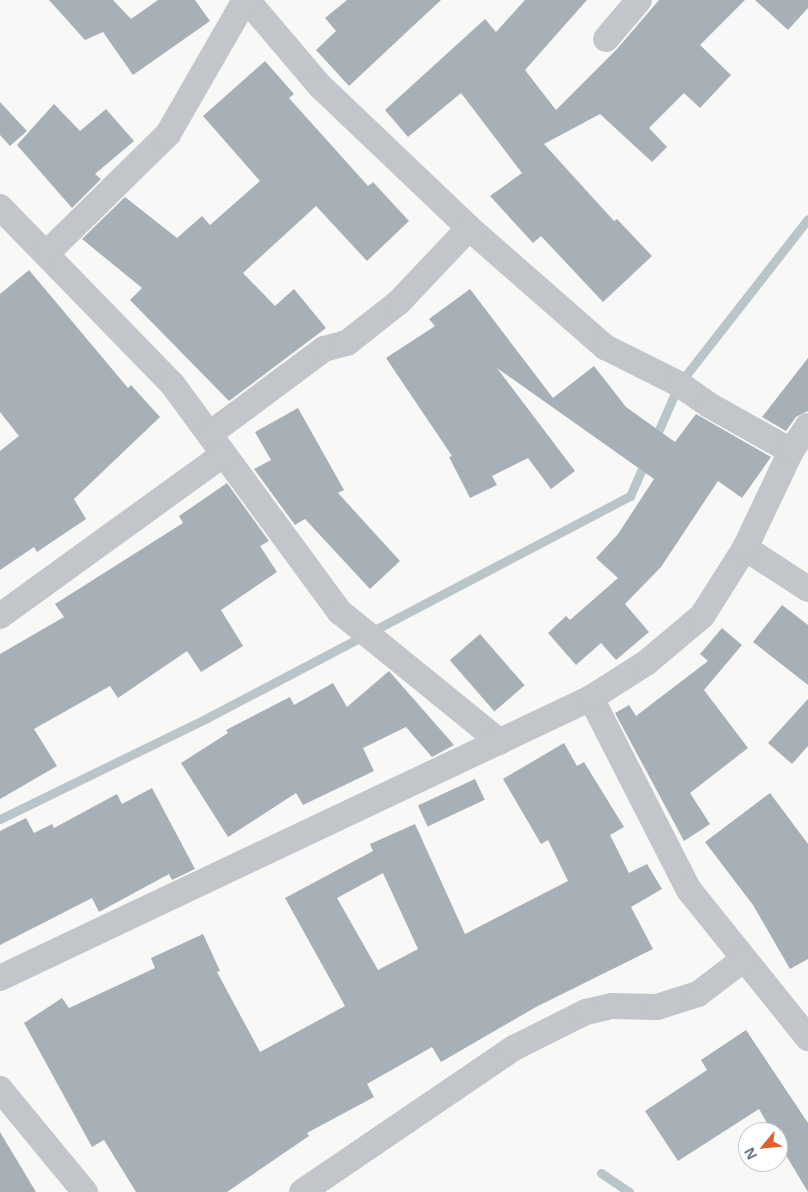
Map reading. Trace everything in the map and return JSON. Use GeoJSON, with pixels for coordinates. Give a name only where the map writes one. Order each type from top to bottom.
{"type":"FeatureCollection","features":[{"type":"Feature","properties":{"kind":"street"},"geometry":{"type":"LineString","coordinates":[[46,253],[168,134],[246,0],[319,85],[469,228],[605,347],[680,384],[708,406],[791,451]]}},
{"type":"Feature","properties":{"kind":"street"},"geometry":{"type":"LineString","coordinates":[[606,39],[639,0]]}},
{"type":"Feature","properties":{"kind":"street"},"geometry":{"type":"LineString","coordinates":[[0,207],[173,385],[323,586],[340,612],[500,742]]}},
{"type":"Feature","properties":{"kind":"street"},"geometry":{"type":"LineString","coordinates":[[0,616],[217,444],[324,348],[347,343],[399,302],[469,228]]}},
{"type":"Feature","properties":{"kind":"street"},"geometry":{"type":"LineString","coordinates":[[0,978],[591,698],[646,663],[702,616],[745,548],[791,451],[808,426]]}},
{"type":"Feature","properties":{"kind":"street"},"geometry":{"type":"LineString","coordinates":[[745,548],[808,589]]}},
{"type":"Feature","properties":{"kind":"street"},"geometry":{"type":"LineString","coordinates":[[591,698],[690,890],[743,960],[808,1038]]}},
{"type":"Feature","properties":{"kind":"street"},"geometry":{"type":"LineString","coordinates":[[302,1192],[514,1048],[586,1012],[612,1006],[657,1007],[698,994],[743,960]]}},
{"type":"Feature","properties":{"kind":"street"},"geometry":{"type":"LineString","coordinates":[[0,1089],[84,1192]]}},
{"type":"Feature","properties":{"kind":"building"},"geometry":{"type":"Polygon","coordinates":[[[49,0],[113,0],[131,19],[158,0],[195,0],[210,21],[133,75],[103,32],[85,40],[49,0]]]}},
{"type":"Feature","properties":{"kind":"building"},"geometry":{"type":"Polygon","coordinates":[[[347,0],[441,0],[349,86],[316,50],[336,31],[325,18],[347,0]]]}},
{"type":"Feature","properties":{"kind":"building"},"geometry":{"type":"Polygon","coordinates":[[[525,0],[587,0],[525,70],[556,110],[617,49],[659,0],[745,0],[700,45],[731,75],[700,108],[684,93],[649,128],[667,147],[652,162],[600,114],[544,144],[614,221],[617,219],[652,256],[603,302],[541,236],[533,243],[490,196],[522,173],[461,93],[408,137],[385,110],[485,19],[496,32],[525,0]]]}},
{"type":"Feature","properties":{"kind":"building"},"geometry":{"type":"Polygon","coordinates":[[[755,0],[808,0],[808,8],[788,30],[755,0]]]}},
{"type":"Feature","properties":{"kind":"building"},"geometry":{"type":"Polygon","coordinates":[[[265,61],[294,94],[289,98],[368,186],[373,182],[409,221],[367,261],[316,206],[243,273],[275,306],[294,289],[326,328],[229,401],[130,300],[142,288],[82,239],[125,197],[177,238],[202,216],[210,225],[260,181],[203,116],[265,61]]]}},
{"type":"Feature","properties":{"kind":"building"},"geometry":{"type":"Polygon","coordinates":[[[0,102],[27,131],[10,146],[0,135],[0,102]]]}},
{"type":"Feature","properties":{"kind":"building"},"geometry":{"type":"Polygon","coordinates":[[[54,104],[80,131],[106,109],[134,141],[95,174],[101,179],[72,208],[17,145],[54,104]]]}},
{"type":"Feature","properties":{"kind":"building"},"geometry":{"type":"Polygon","coordinates":[[[29,270],[128,388],[131,385],[160,417],[74,499],[86,519],[37,552],[34,547],[0,570],[0,451],[19,436],[0,412],[0,294],[29,270]]]}},
{"type":"Feature","properties":{"kind":"building"},"geometry":{"type":"Polygon","coordinates":[[[470,289],[553,398],[594,366],[626,407],[675,442],[696,414],[771,457],[742,498],[718,481],[661,567],[625,604],[649,632],[616,660],[601,643],[576,665],[548,633],[566,616],[570,620],[618,578],[596,558],[618,534],[654,479],[497,368],[575,471],[551,489],[528,458],[492,476],[497,485],[470,498],[449,457],[452,456],[386,358],[435,326],[429,319],[470,289]]]}},
{"type":"Feature","properties":{"kind":"building"},"geometry":{"type":"Polygon","coordinates":[[[808,358],[808,411],[796,417],[786,431],[762,417],[808,358]]]}},
{"type":"Feature","properties":{"kind":"building"},"geometry":{"type":"Polygon","coordinates":[[[298,408],[344,490],[338,493],[400,561],[370,589],[305,519],[295,525],[254,469],[271,460],[255,432],[298,408]]]}},
{"type":"Feature","properties":{"kind":"building"},"geometry":{"type":"Polygon","coordinates":[[[227,483],[269,541],[260,546],[277,572],[221,610],[243,646],[201,672],[187,651],[118,698],[110,686],[34,729],[57,766],[0,799],[0,654],[64,617],[55,604],[183,523],[179,516],[227,483]]]}},
{"type":"Feature","properties":{"kind":"building"},"geometry":{"type":"Polygon","coordinates":[[[782,605],[808,625],[808,685],[753,642],[782,605]]]}},
{"type":"Feature","properties":{"kind":"building"},"geometry":{"type":"Polygon","coordinates":[[[722,628],[742,645],[704,690],[748,748],[690,793],[710,824],[684,841],[615,713],[629,705],[636,716],[708,661],[700,654],[722,628]]]}},
{"type":"Feature","properties":{"kind":"building"},"geometry":{"type":"Polygon","coordinates":[[[480,634],[525,685],[494,712],[450,660],[480,634]]]}},
{"type":"Feature","properties":{"kind":"building"},"geometry":{"type":"Polygon","coordinates":[[[389,671],[454,745],[432,757],[406,727],[363,748],[374,771],[303,805],[296,793],[228,837],[181,763],[228,733],[226,730],[290,697],[294,705],[333,683],[347,707],[389,671]]]}},
{"type":"Feature","properties":{"kind":"building"},"geometry":{"type":"Polygon","coordinates":[[[808,699],[808,746],[792,764],[768,743],[808,699]]]}},
{"type":"Feature","properties":{"kind":"building"},"geometry":{"type":"Polygon","coordinates":[[[564,743],[577,766],[584,762],[624,827],[610,835],[629,873],[647,864],[662,889],[631,907],[653,949],[536,1007],[441,1062],[432,1047],[367,1084],[374,1097],[307,1133],[309,1136],[227,1192],[136,1192],[104,1140],[92,1147],[24,1023],[62,998],[69,1008],[155,968],[151,958],[203,934],[220,971],[217,972],[260,1052],[345,1006],[285,898],[373,851],[370,844],[415,824],[465,934],[568,881],[548,840],[541,844],[503,779],[564,743]],[[383,873],[337,898],[378,970],[418,949],[383,873]]]}},
{"type":"Feature","properties":{"kind":"building"},"geometry":{"type":"Polygon","coordinates":[[[475,779],[485,800],[428,826],[418,806],[475,779]]]}},
{"type":"Feature","properties":{"kind":"building"},"geometry":{"type":"Polygon","coordinates":[[[152,788],[195,869],[172,880],[169,874],[99,912],[92,898],[0,945],[0,831],[26,818],[34,833],[52,824],[54,828],[117,794],[122,804],[152,788]]]}},
{"type":"Feature","properties":{"kind":"building"},"geometry":{"type":"Polygon","coordinates":[[[770,793],[808,844],[808,959],[790,969],[753,905],[705,842],[770,793]]]}},
{"type":"Feature","properties":{"kind":"building"},"geometry":{"type":"Polygon","coordinates":[[[746,1030],[808,1123],[808,1192],[788,1159],[788,1122],[766,1122],[759,1109],[678,1161],[645,1111],[707,1070],[701,1060],[746,1030]]]}},
{"type":"Feature","properties":{"kind":"building"},"geometry":{"type":"Polygon","coordinates":[[[0,1132],[36,1192],[0,1192],[0,1132]]]}},
{"type":"Feature","properties":{"kind":"waterway"},"geometry":{"type":"LineString","coordinates":[[654,441],[679,384],[808,219]]}},
{"type":"Feature","properties":{"kind":"waterway"},"geometry":{"type":"LineString","coordinates":[[0,819],[207,718],[630,496],[646,460]]}},
{"type":"Feature","properties":{"kind":"waterway"},"geometry":{"type":"LineString","coordinates":[[601,1173],[629,1192]]}}]}
